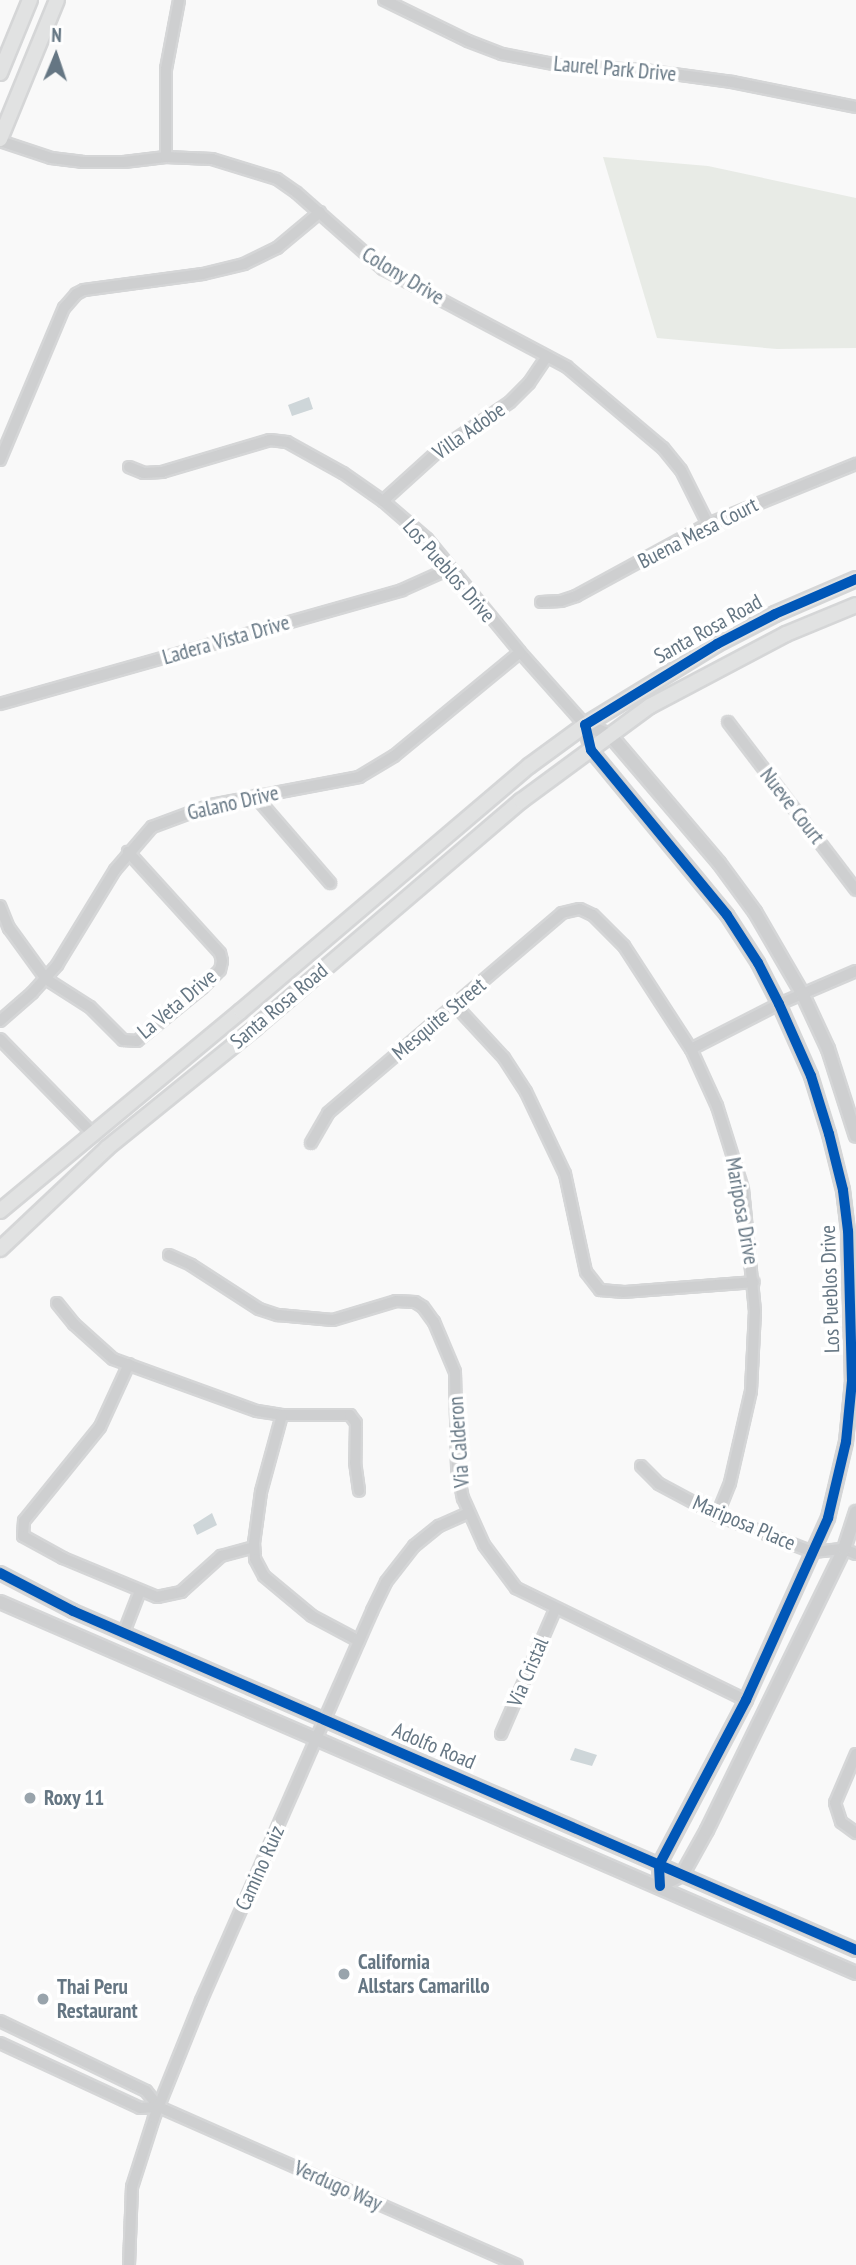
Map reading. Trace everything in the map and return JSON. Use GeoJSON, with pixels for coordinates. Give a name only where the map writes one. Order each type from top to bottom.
{"type":"FeatureCollection","features":[{"type":"Feature","properties":{"kind":"main road"},"geometry":{"type":"LineString","coordinates":[[0,73],[30,0]]}},
{"type":"Feature","properties":{"kind":"main road"},"geometry":{"type":"LineString","coordinates":[[0,140],[57,0]]}},
{"type":"Feature","properties":{"kind":"main road","name":"Santa Rosa Road"},"geometry":{"type":"LineString","coordinates":[[0,1211],[529,766],[584,725],[717,644],[775,614],[856,579]]}},
{"type":"Feature","properties":{"kind":"main road","name":"Santa Rosa Road"},"geometry":{"type":"LineString","coordinates":[[0,1249],[107,1148],[255,1028],[521,801],[650,706],[724,665],[856,606]]}},
{"type":"Feature","properties":{"kind":"street"},"geometry":{"type":"LineString","coordinates":[[166,157],[166,69],[179,0]]}},
{"type":"Feature","properties":{"kind":"street","name":"Laurel Park Drive"},"geometry":{"type":"LineString","coordinates":[[384,0],[468,41],[502,54],[563,66],[644,70],[732,82],[856,107]]}},
{"type":"Feature","properties":{"kind":"street","name":"Colony Drive"},"geometry":{"type":"LineString","coordinates":[[0,140],[51,158],[82,162],[124,162],[166,157],[212,159],[257,170],[277,179],[320,212],[383,269],[567,367],[663,449],[681,470],[708,524]]}},
{"type":"Feature","properties":{"kind":"street"},"geometry":{"type":"LineString","coordinates":[[0,460],[64,308],[76,294],[84,290],[203,274],[244,264],[277,248],[320,212]]}},
{"type":"Feature","properties":{"kind":"street","name":"Villa Adobe"},"geometry":{"type":"LineString","coordinates":[[383,501],[436,452],[510,402],[529,383],[547,355]]}},
{"type":"Feature","properties":{"kind":"street","name":"Los Pueblos Drive"},"geometry":{"type":"LineString","coordinates":[[129,467],[144,473],[162,472],[270,440],[287,442],[343,473],[383,501],[427,540],[584,725],[591,750],[727,915],[779,1003],[811,1076],[850,1189],[852,1381],[836,1490],[828,1518],[746,1700],[659,1865]]}},
{"type":"Feature","properties":{"kind":"street","name":"Buena Mesa Court"},"geometry":{"type":"LineString","coordinates":[[541,602],[561,601],[576,596],[708,524],[856,464]]}},
{"type":"Feature","properties":{"kind":"street","name":"Ladera Vista Drive"},"geometry":{"type":"LineString","coordinates":[[0,705],[402,590],[449,569]]}},
{"type":"Feature","properties":{"kind":"street","name":"Galano Drive"},"geometry":{"type":"LineString","coordinates":[[0,1021],[46,979],[65,954],[128,852],[160,822],[211,805],[349,781],[377,768],[520,652]]}},
{"type":"Feature","properties":{"kind":"street","name":"Nueve Court"},"geometry":{"type":"LineString","coordinates":[[728,722],[856,890]]}},
{"type":"Feature","properties":{"kind":"street","name":"Los Pueblos Drive"},"geometry":{"type":"LineString","coordinates":[[584,725],[610,735],[719,863],[755,912],[802,993],[828,1049],[856,1136]]}},
{"type":"Feature","properties":{"kind":"street"},"geometry":{"type":"LineString","coordinates":[[255,796],[330,883]]}},
{"type":"Feature","properties":{"kind":"street","name":"La Veta Drive"},"geometry":{"type":"LineString","coordinates":[[46,979],[90,1007],[120,1038],[130,1042],[151,1031],[220,970],[220,953],[128,852]]}},
{"type":"Feature","properties":{"kind":"street"},"geometry":{"type":"LineString","coordinates":[[0,906],[9,928],[46,979]]}},
{"type":"Feature","properties":{"kind":"street","name":"Mesquite Street"},"geometry":{"type":"LineString","coordinates":[[311,1143],[328,1113],[562,914],[580,909]]}},
{"type":"Feature","properties":{"kind":"street","name":"Mariposa Drive"},"geometry":{"type":"LineString","coordinates":[[580,909],[593,915],[624,946],[691,1049],[732,1150],[743,1189],[754,1282],[751,1391],[730,1483],[717,1515]]}},
{"type":"Feature","properties":{"kind":"street"},"geometry":{"type":"LineString","coordinates":[[691,1049],[779,1003],[856,971]]}},
{"type":"Feature","properties":{"kind":"street"},"geometry":{"type":"LineString","coordinates":[[455,1005],[504,1058],[532,1104],[565,1174],[586,1272],[600,1290],[624,1292],[754,1282]]}},
{"type":"Feature","properties":{"kind":"street"},"geometry":{"type":"LineString","coordinates":[[0,1039],[93,1133]]}},
{"type":"Feature","properties":{"kind":"street","name":"Via Calderon"},"geometry":{"type":"LineString","coordinates":[[169,1255],[191,1265],[259,1309],[278,1315],[333,1320],[396,1301],[415,1302],[423,1307],[434,1322],[455,1372],[457,1468],[468,1513],[484,1545],[516,1588],[746,1700]]}},
{"type":"Feature","properties":{"kind":"street"},"geometry":{"type":"LineString","coordinates":[[57,1303],[107,1355],[129,1364],[253,1410],[282,1415],[344,1413],[353,1417],[359,1491]]}},
{"type":"Feature","properties":{"kind":"street"},"geometry":{"type":"LineString","coordinates":[[129,1364],[97,1431],[24,1521],[21,1530],[24,1538],[157,1597],[177,1594],[221,1556],[254,1547]]}},
{"type":"Feature","properties":{"kind":"street"},"geometry":{"type":"LineString","coordinates":[[282,1415],[261,1492],[254,1547],[257,1566],[269,1581],[318,1621],[359,1641]]}},
{"type":"Feature","properties":{"kind":"street","name":"Mariposa Place"},"geometry":{"type":"LineString","coordinates":[[641,1466],[659,1484],[717,1515],[813,1552],[850,1552]]}},
{"type":"Feature","properties":{"kind":"street"},"geometry":{"type":"LineString","coordinates":[[659,1865],[660,1886],[682,1874],[850,1552],[856,1511]]}},
{"type":"Feature","properties":{"kind":"street","name":"Camino Ruiz"},"geometry":{"type":"LineString","coordinates":[[129,2265],[132,2187],[137,2164],[197,2011],[359,1641],[386,1582],[402,1560],[439,1526],[468,1513]]}},
{"type":"Feature","properties":{"kind":"street","name":"Adolfo Road"},"geometry":{"type":"LineString","coordinates":[[0,1573],[47,1599],[856,1950]]}},
{"type":"Feature","properties":{"kind":"street"},"geometry":{"type":"LineString","coordinates":[[124,1632],[140,1591]]}},
{"type":"Feature","properties":{"kind":"street","name":"Adolfo Road"},"geometry":{"type":"LineString","coordinates":[[0,1602],[856,1973]]}},
{"type":"Feature","properties":{"kind":"street","name":"Via Cristal"},"geometry":{"type":"LineString","coordinates":[[501,1734],[555,1609]]}},
{"type":"Feature","properties":{"kind":"street"},"geometry":{"type":"LineString","coordinates":[[856,1754],[835,1803],[841,1822],[856,1833]]}},
{"type":"Feature","properties":{"kind":"street","name":"Verdugo Way"},"geometry":{"type":"LineString","coordinates":[[0,2021],[146,2091],[159,2107]]}},
{"type":"Feature","properties":{"kind":"street","name":"Verdugo Way"},"geometry":{"type":"LineString","coordinates":[[0,2043],[140,2108],[159,2107],[517,2265]]}},
{"type":"Feature","properties":{"kind":"shaded area"},"geometry":{"type":"Polygon","coordinates":[[[603,157],[708,166],[856,198],[856,348],[777,349],[657,338],[603,157]]]}},
{"type":"Feature","properties":{"kind":"shaded area"},"geometry":{"type":"Polygon","coordinates":[[[309,397],[313,409],[292,416],[288,405],[309,397]]]}},
{"type":"Feature","properties":{"kind":"shaded area"},"geometry":{"type":"Polygon","coordinates":[[[212,1513],[217,1525],[197,1535],[193,1525],[212,1513]]]}},
{"type":"Feature","properties":{"kind":"shaded area"},"geometry":{"type":"Polygon","coordinates":[[[575,1748],[597,1755],[592,1766],[570,1760],[575,1748]]]}},
{"type":"Feature","properties":{"kind":"cycle path"},"geometry":{"type":"LineString","coordinates":[[660,1886],[659,1865],[746,1700],[828,1518],[846,1442],[852,1381],[848,1231],[843,1190],[811,1076],[758,963],[727,915],[591,750],[585,725],[717,644],[775,614],[856,579]]}},
{"type":"Feature","properties":{"kind":"cycle path"},"geometry":{"type":"LineString","coordinates":[[0,1573],[73,1611],[856,1950]]}},
{"type":"Feature","properties":{"kind":"place","name":"Roxy 11"},"geometry":{"type":"Point","coordinates":[30,1798]}},
{"type":"Feature","properties":{"kind":"place","name":"California Allstars Camarillo"},"geometry":{"type":"Point","coordinates":[344,1974]}},
{"type":"Feature","properties":{"kind":"place","name":"Thai Peru Restaurant"},"geometry":{"type":"Point","coordinates":[43,1999]}}]}
